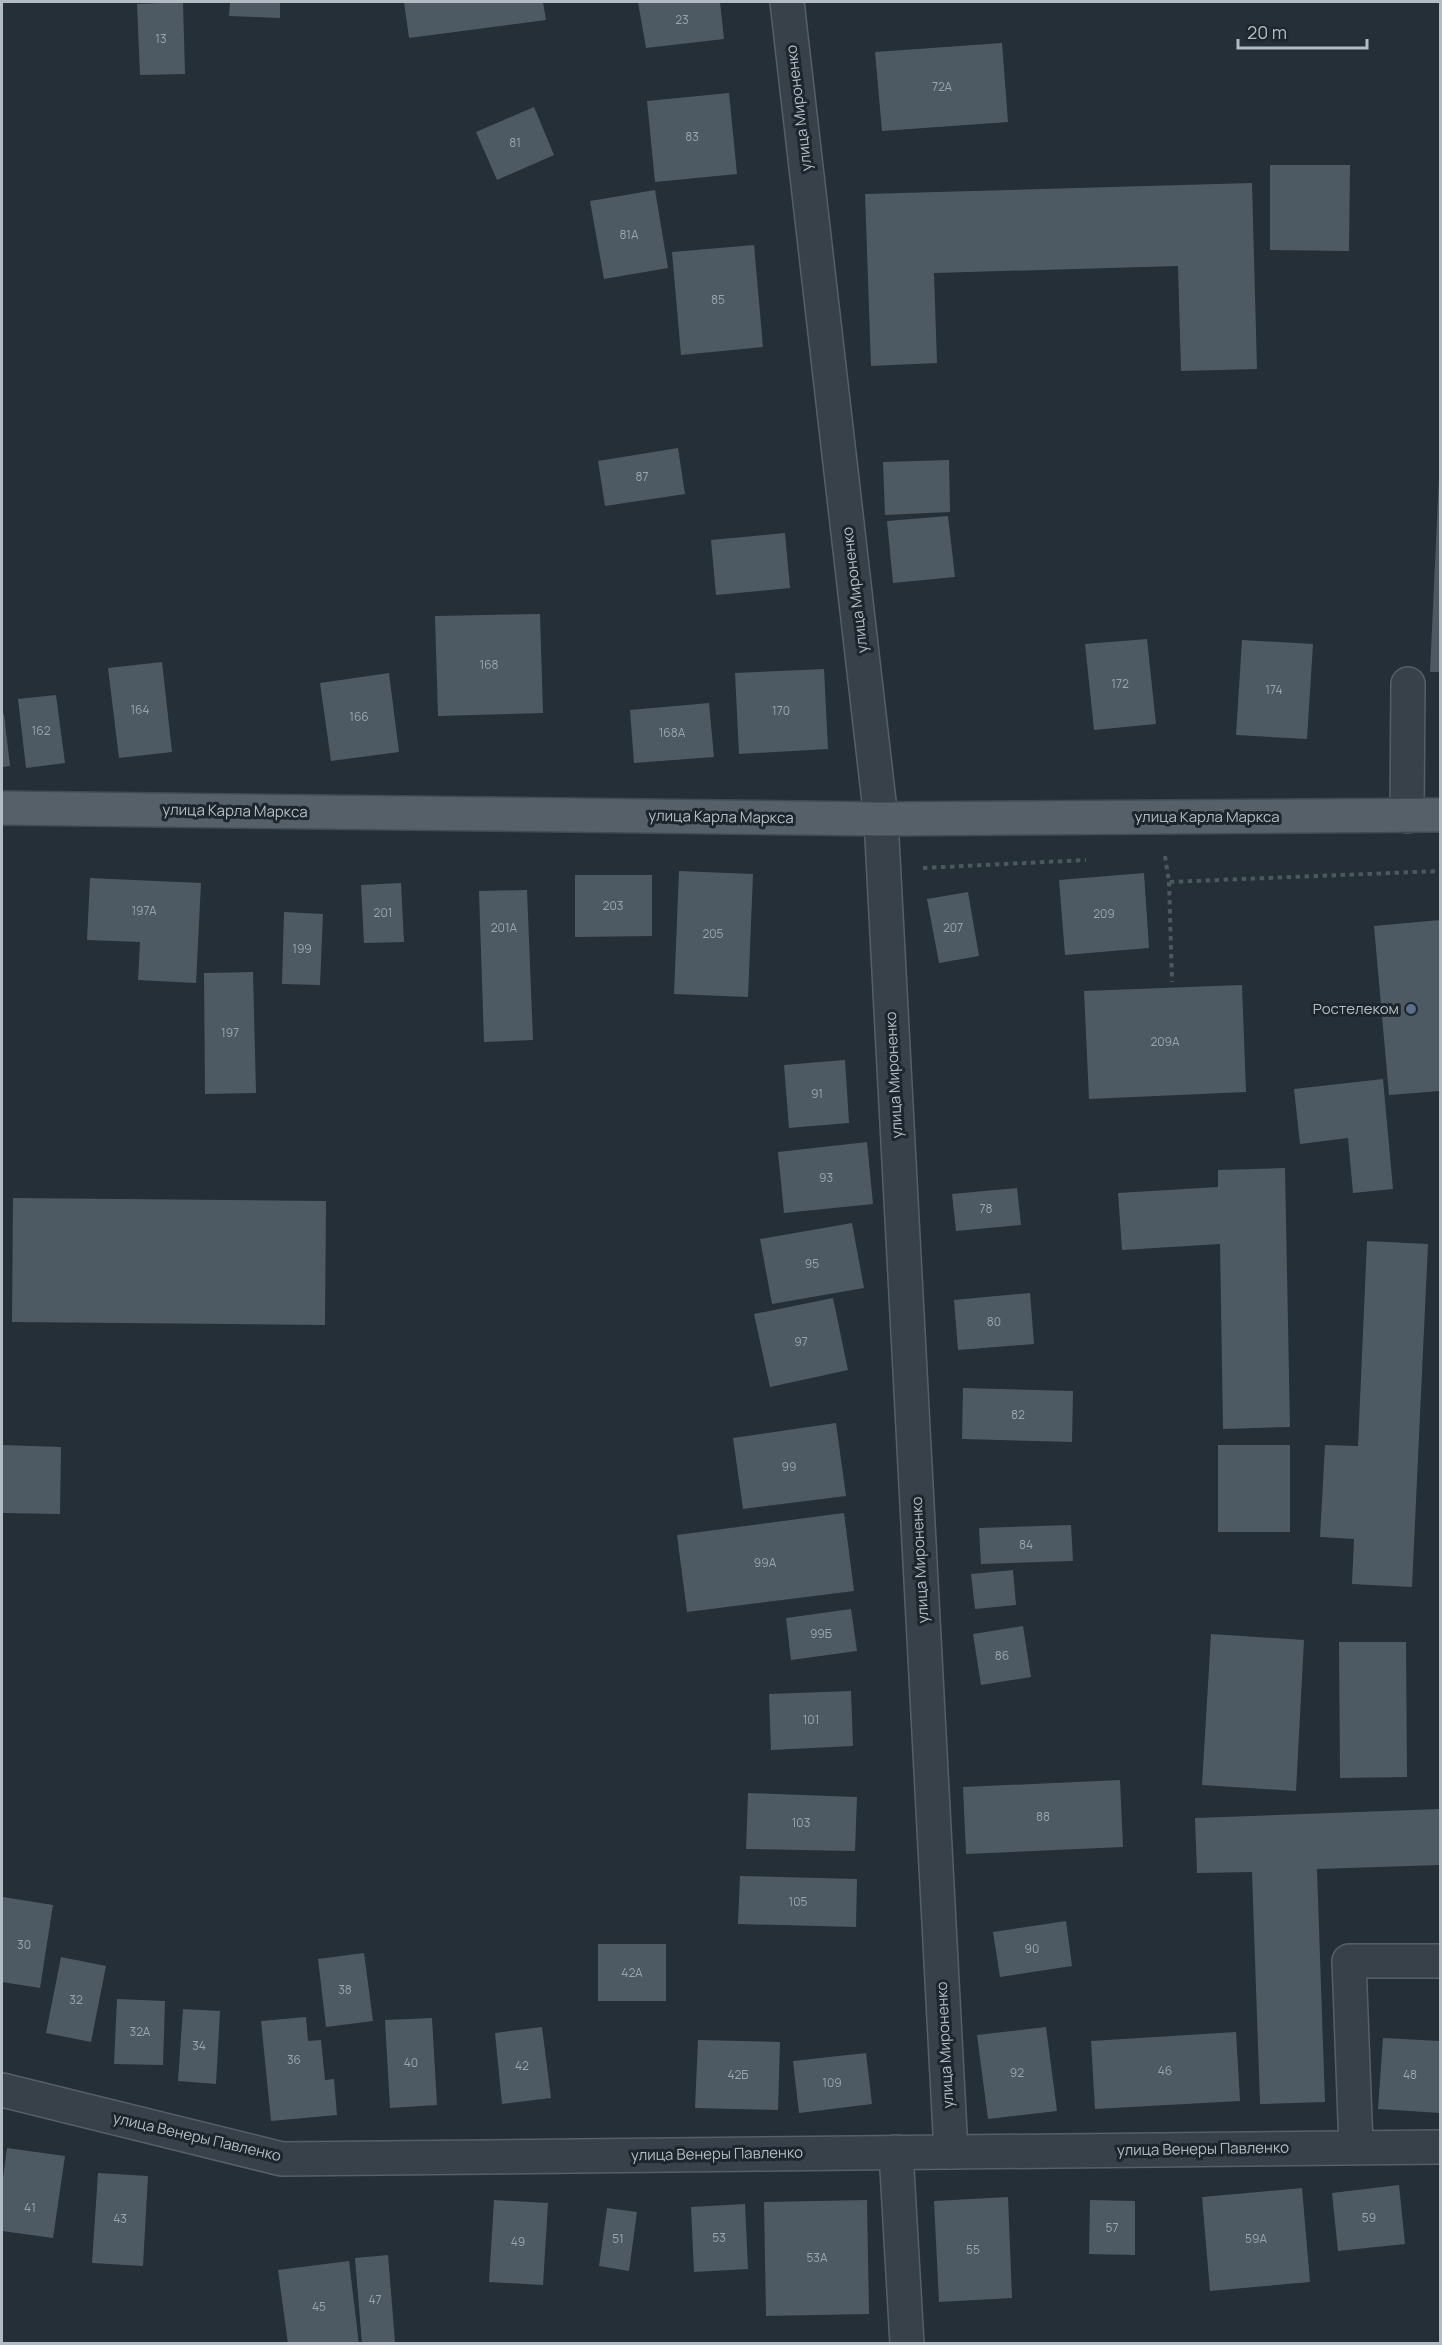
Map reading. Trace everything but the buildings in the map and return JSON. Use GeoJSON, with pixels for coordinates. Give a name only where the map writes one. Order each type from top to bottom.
{"type":"FeatureCollection","features":[{"type":"Feature","properties":{"kind":"main road","name":"улица Карла Маркса"},"geometry":{"type":"LineString","coordinates":[[2,808],[881,819],[1440,815]]}},
{"type":"Feature","properties":{"kind":"street","name":"улица Мироненко"},"geometry":{"type":"LineString","coordinates":[[786,2],[881,819],[951,2152]]}},
{"type":"Feature","properties":{"kind":"street"},"geometry":{"type":"LineString","coordinates":[[1407,816],[1408,684]]}},
{"type":"Feature","properties":{"kind":"street"},"geometry":{"type":"LineString","coordinates":[[1356,2148],[1349,1961],[1440,1961]]}},
{"type":"Feature","properties":{"kind":"street","name":"улица Венеры Павленко"},"geometry":{"type":"LineString","coordinates":[[2,2090],[282,2159],[1440,2146]]}},
{"type":"Feature","properties":{"kind":"street"},"geometry":{"type":"LineString","coordinates":[[896,2152],[907,2343]]}},
{"type":"Feature","properties":{"kind":"path"},"geometry":{"type":"LineString","coordinates":[[1155,856],[1167,856],[1173,982]]}},
{"type":"Feature","properties":{"kind":"path"},"geometry":{"type":"LineString","coordinates":[[883,869],[1096,859]]}},
{"type":"Feature","properties":{"kind":"path"},"geometry":{"type":"LineString","coordinates":[[1169,882],[1440,870]]}},
{"type":"Feature","properties":{"kind":"place","name":"Ростелеком"},"geometry":{"type":"Point","coordinates":[1411,1009]}}]}
